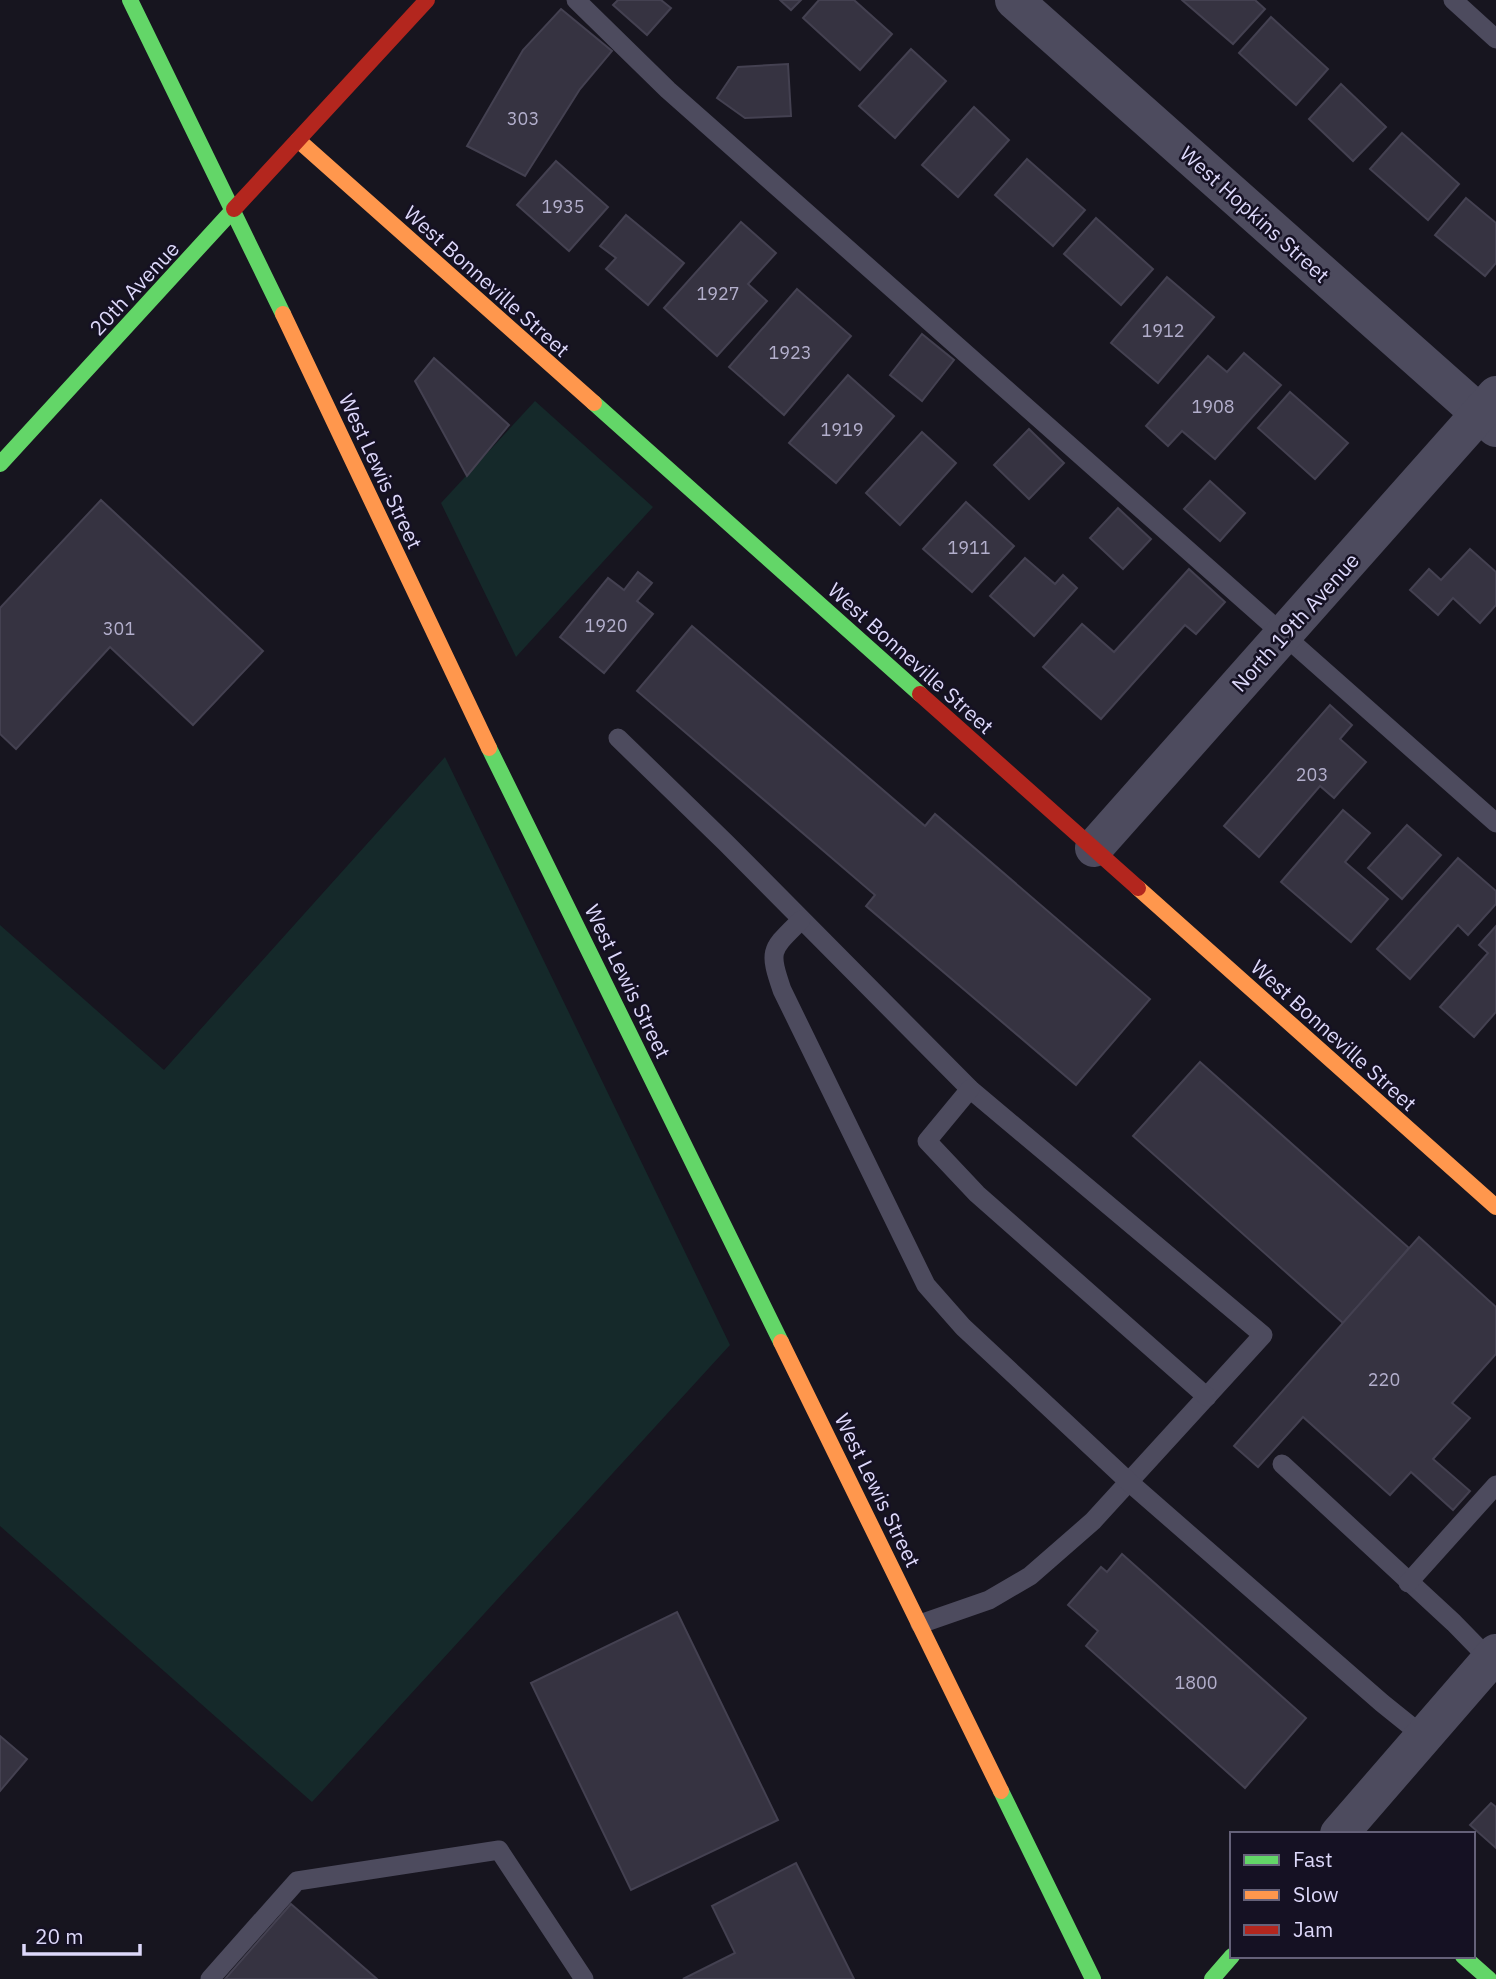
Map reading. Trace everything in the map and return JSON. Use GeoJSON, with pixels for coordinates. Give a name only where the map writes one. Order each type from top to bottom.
{"type":"FeatureCollection","features":[{"type":"Feature","properties":{"kind":"main road","name":"West Lewis Street"},"geometry":{"type":"LineString","coordinates":[[130,0],[234,209],[457,682],[1093,1979]]}},
{"type":"Feature","properties":{"kind":"main road","name":"20th Avenue"},"geometry":{"type":"LineString","coordinates":[[0,464],[427,0]]}},
{"type":"Feature","properties":{"kind":"main road","name":"West Bonneville Street"},"geometry":{"type":"LineString","coordinates":[[298,140],[1496,1207]]}},
{"type":"Feature","properties":{"kind":"main road"},"geometry":{"type":"LineString","coordinates":[[1212,1979],[1230,1958]]}},
{"type":"Feature","properties":{"kind":"main road"},"geometry":{"type":"LineString","coordinates":[[1465,1958],[1489,1979]]}},
{"type":"Feature","properties":{"kind":"street","name":"West Hopkins Street"},"geometry":{"type":"LineString","coordinates":[[1014,0],[1491,412]]}},
{"type":"Feature","properties":{"kind":"street","name":"North 19th Avenue"},"geometry":{"type":"LineString","coordinates":[[1094,848],[1282,635],[1491,412]]}},
{"type":"Feature","properties":{"kind":"street"},"geometry":{"type":"LineString","coordinates":[[1341,1832],[1493,1657]]}},
{"type":"Feature","properties":{"kind":"lane"},"geometry":{"type":"LineString","coordinates":[[576,0],[668,90],[1496,823]]}},
{"type":"Feature","properties":{"kind":"lane"},"geometry":{"type":"LineString","coordinates":[[1453,0],[1496,38]]}},
{"type":"Feature","properties":{"kind":"lane"},"geometry":{"type":"LineString","coordinates":[[618,738],[726,842],[970,1089],[1263,1335],[1093,1521],[1030,1576],[989,1600],[920,1624]]}},
{"type":"Feature","properties":{"kind":"lane"},"geometry":{"type":"LineString","coordinates":[[801,920],[777,943],[773,962],[782,990],[926,1285],[963,1327],[1129,1482],[1423,1736]]}},
{"type":"Feature","properties":{"kind":"lane"},"geometry":{"type":"LineString","coordinates":[[970,1089],[927,1141],[977,1194],[1207,1397]]}},
{"type":"Feature","properties":{"kind":"lane"},"geometry":{"type":"LineString","coordinates":[[1282,1464],[1408,1583],[1493,1657]]}},
{"type":"Feature","properties":{"kind":"lane"},"geometry":{"type":"LineString","coordinates":[[1408,1583],[1496,1485]]}},
{"type":"Feature","properties":{"kind":"lane"},"geometry":{"type":"LineString","coordinates":[[209,1979],[297,1881],[499,1850],[584,1979]]}},
{"type":"Feature","properties":{"kind":"green space"},"geometry":{"type":"Polygon","coordinates":[[[535,401],[653,507],[516,657],[441,503],[535,401]]]}},
{"type":"Feature","properties":{"kind":"green space"},"geometry":{"type":"Polygon","coordinates":[[[445,757],[730,1345],[312,1802],[0,1526],[0,925],[164,1070],[445,757]]]}},
{"type":"Feature","properties":{"kind":"building"},"geometry":{"type":"Polygon","coordinates":[[[618,0],[661,0],[671,8],[647,35],[613,5],[618,0]]]}},
{"type":"Feature","properties":{"kind":"building"},"geometry":{"type":"Polygon","coordinates":[[[780,0],[801,0],[791,10],[780,0]]]}},
{"type":"Feature","properties":{"kind":"building"},"geometry":{"type":"Polygon","coordinates":[[[819,0],[854,0],[892,34],[860,70],[803,18],[819,0]]]}},
{"type":"Feature","properties":{"kind":"building"},"geometry":{"type":"Polygon","coordinates":[[[1182,0],[1255,0],[1265,9],[1233,44],[1182,0]]]}},
{"type":"Feature","properties":{"kind":"building"},"geometry":{"type":"Polygon","coordinates":[[[561,9],[612,51],[580,89],[525,176],[467,146],[523,50],[561,9]]]}},
{"type":"Feature","properties":{"kind":"building"},"geometry":{"type":"Polygon","coordinates":[[[1271,17],[1328,69],[1296,105],[1239,53],[1271,17]]]}},
{"type":"Feature","properties":{"kind":"building"},"geometry":{"type":"Polygon","coordinates":[[[911,49],[946,81],[895,138],[859,106],[911,49]]]}},
{"type":"Feature","properties":{"kind":"building"},"geometry":{"type":"Polygon","coordinates":[[[788,64],[791,116],[745,118],[717,98],[738,67],[788,64]]]}},
{"type":"Feature","properties":{"kind":"building"},"geometry":{"type":"Polygon","coordinates":[[[1341,84],[1386,127],[1353,161],[1309,119],[1341,84]]]}},
{"type":"Feature","properties":{"kind":"building"},"geometry":{"type":"Polygon","coordinates":[[[974,107],[1009,140],[958,197],[922,165],[974,107]]]}},
{"type":"Feature","properties":{"kind":"building"},"geometry":{"type":"Polygon","coordinates":[[[1402,133],[1459,184],[1428,220],[1370,169],[1402,133]]]}},
{"type":"Feature","properties":{"kind":"building"},"geometry":{"type":"Polygon","coordinates":[[[1027,159],[1085,210],[1053,246],[995,195],[1027,159]]]}},
{"type":"Feature","properties":{"kind":"building"},"geometry":{"type":"Polygon","coordinates":[[[556,161],[608,207],[569,251],[517,205],[556,161]]]}},
{"type":"Feature","properties":{"kind":"building"},"geometry":{"type":"Polygon","coordinates":[[[1466,198],[1496,223],[1496,263],[1485,276],[1435,235],[1466,198]]]}},
{"type":"Feature","properties":{"kind":"building"},"geometry":{"type":"Polygon","coordinates":[[[626,215],[684,263],[648,305],[606,269],[616,258],[600,246],[626,215]]]}},
{"type":"Feature","properties":{"kind":"building"},"geometry":{"type":"Polygon","coordinates":[[[1096,218],[1153,269],[1121,305],[1064,254],[1096,218]]]}},
{"type":"Feature","properties":{"kind":"building"},"geometry":{"type":"Polygon","coordinates":[[[741,222],[776,253],[748,284],[767,301],[717,356],[664,308],[741,222]]]}},
{"type":"Feature","properties":{"kind":"building"},"geometry":{"type":"Polygon","coordinates":[[[1167,277],[1214,317],[1158,383],[1111,343],[1167,277]]]}},
{"type":"Feature","properties":{"kind":"building"},"geometry":{"type":"Polygon","coordinates":[[[797,289],[851,336],[784,415],[729,367],[797,289]]]}},
{"type":"Feature","properties":{"kind":"building"},"geometry":{"type":"Polygon","coordinates":[[[922,334],[954,360],[922,401],[890,375],[922,334]]]}},
{"type":"Feature","properties":{"kind":"building"},"geometry":{"type":"Polygon","coordinates":[[[1244,353],[1281,385],[1215,459],[1182,431],[1168,446],[1146,426],[1208,356],[1227,372],[1244,353]]]}},
{"type":"Feature","properties":{"kind":"building"},"geometry":{"type":"Polygon","coordinates":[[[434,358],[509,425],[467,476],[415,381],[434,358]]]}},
{"type":"Feature","properties":{"kind":"building"},"geometry":{"type":"Polygon","coordinates":[[[848,375],[894,416],[836,483],[789,443],[848,375]]]}},
{"type":"Feature","properties":{"kind":"building"},"geometry":{"type":"Polygon","coordinates":[[[1290,392],[1348,443],[1315,479],[1258,428],[1290,392]]]}},
{"type":"Feature","properties":{"kind":"building"},"geometry":{"type":"Polygon","coordinates":[[[1029,429],[1064,463],[1029,499],[994,465],[1029,429]]]}},
{"type":"Feature","properties":{"kind":"building"},"geometry":{"type":"Polygon","coordinates":[[[922,432],[956,463],[900,525],[866,493],[922,432]]]}},
{"type":"Feature","properties":{"kind":"building"},"geometry":{"type":"Polygon","coordinates":[[[1210,481],[1245,513],[1220,541],[1184,509],[1210,481]]]}},
{"type":"Feature","properties":{"kind":"building"},"geometry":{"type":"Polygon","coordinates":[[[101,500],[263,651],[193,725],[110,647],[16,749],[0,734],[0,608],[101,500]]]}},
{"type":"Feature","properties":{"kind":"building"},"geometry":{"type":"Polygon","coordinates":[[[966,502],[1014,546],[972,592],[923,549],[966,502]]]}},
{"type":"Feature","properties":{"kind":"building"},"geometry":{"type":"Polygon","coordinates":[[[1118,508],[1151,539],[1123,569],[1090,538],[1118,508]]]}},
{"type":"Feature","properties":{"kind":"building"},"geometry":{"type":"Polygon","coordinates":[[[1470,549],[1496,572],[1496,605],[1480,623],[1453,598],[1438,615],[1410,590],[1429,569],[1441,580],[1470,549]]]}},
{"type":"Feature","properties":{"kind":"building"},"geometry":{"type":"Polygon","coordinates":[[[1025,558],[1055,584],[1063,575],[1077,588],[1034,636],[990,596],[1025,558]]]}},
{"type":"Feature","properties":{"kind":"building"},"geometry":{"type":"Polygon","coordinates":[[[1189,569],[1225,602],[1196,634],[1185,625],[1101,719],[1043,667],[1082,624],[1114,652],[1189,569]]]}},
{"type":"Feature","properties":{"kind":"building"},"geometry":{"type":"Polygon","coordinates":[[[638,572],[652,583],[637,601],[653,614],[604,673],[560,637],[608,578],[624,590],[638,572]]]}},
{"type":"Feature","properties":{"kind":"building"},"geometry":{"type":"Polygon","coordinates":[[[692,626],[925,826],[935,814],[1150,999],[1076,1085],[866,906],[875,895],[637,691],[692,626]]]}},
{"type":"Feature","properties":{"kind":"building"},"geometry":{"type":"Polygon","coordinates":[[[1330,705],[1352,725],[1340,739],[1366,762],[1334,798],[1320,786],[1259,857],[1224,826],[1330,705]]]}},
{"type":"Feature","properties":{"kind":"building"},"geometry":{"type":"Polygon","coordinates":[[[1343,810],[1370,833],[1345,862],[1388,899],[1351,942],[1281,882],[1343,810]]]}},
{"type":"Feature","properties":{"kind":"building"},"geometry":{"type":"Polygon","coordinates":[[[1407,825],[1441,855],[1402,899],[1368,868],[1407,825]]]}},
{"type":"Feature","properties":{"kind":"building"},"geometry":{"type":"Polygon","coordinates":[[[1458,858],[1496,891],[1496,904],[1468,935],[1458,925],[1410,979],[1377,949],[1458,858]]]}},
{"type":"Feature","properties":{"kind":"building"},"geometry":{"type":"Polygon","coordinates":[[[1496,926],[1496,1012],[1474,1037],[1440,1007],[1488,953],[1479,945],[1496,926]]]}},
{"type":"Feature","properties":{"kind":"building"},"geometry":{"type":"Polygon","coordinates":[[[1200,1062],[1409,1248],[1343,1323],[1133,1136],[1200,1062]]]}},
{"type":"Feature","properties":{"kind":"building"},"geometry":{"type":"Polygon","coordinates":[[[1419,1237],[1496,1307],[1496,1354],[1452,1403],[1470,1418],[1433,1459],[1470,1491],[1453,1510],[1411,1472],[1390,1495],[1303,1417],[1258,1467],[1234,1446],[1419,1237]]]}},
{"type":"Feature","properties":{"kind":"building"},"geometry":{"type":"Polygon","coordinates":[[[1122,1554],[1306,1718],[1245,1788],[1086,1646],[1098,1631],[1068,1605],[1101,1567],[1107,1572],[1122,1554]]]}},
{"type":"Feature","properties":{"kind":"building"},"geometry":{"type":"Polygon","coordinates":[[[677,1612],[778,1820],[631,1890],[531,1683],[677,1612]]]}},
{"type":"Feature","properties":{"kind":"building"},"geometry":{"type":"Polygon","coordinates":[[[0,1736],[27,1759],[0,1791],[0,1736]]]}},
{"type":"Feature","properties":{"kind":"building"},"geometry":{"type":"Polygon","coordinates":[[[1491,1803],[1496,1807],[1496,1848],[1470,1825],[1491,1803]]]}},
{"type":"Feature","properties":{"kind":"building"},"geometry":{"type":"Polygon","coordinates":[[[796,1863],[854,1979],[683,1979],[735,1953],[712,1906],[796,1863]]]}},
{"type":"Feature","properties":{"kind":"building"},"geometry":{"type":"Polygon","coordinates":[[[291,1904],[377,1979],[225,1979],[291,1904]]]}},
{"type":"Feature","properties":{"kind":"traffic: fast"},"geometry":{"type":"LineString","coordinates":[[130,0],[283,314]]}},
{"type":"Feature","properties":{"kind":"traffic: fast"},"geometry":{"type":"LineString","coordinates":[[0,464],[234,209]]}},
{"type":"Feature","properties":{"kind":"traffic: fast"},"geometry":{"type":"LineString","coordinates":[[594,403],[920,694]]}},
{"type":"Feature","properties":{"kind":"traffic: fast"},"geometry":{"type":"LineString","coordinates":[[489,748],[781,1342]]}},
{"type":"Feature","properties":{"kind":"traffic: fast"},"geometry":{"type":"LineString","coordinates":[[1001,1791],[1093,1979]]}},
{"type":"Feature","properties":{"kind":"traffic: fast"},"geometry":{"type":"LineString","coordinates":[[1212,1979],[1230,1958]]}},
{"type":"Feature","properties":{"kind":"traffic: fast"},"geometry":{"type":"LineString","coordinates":[[1465,1958],[1489,1979]]}},
{"type":"Feature","properties":{"kind":"traffic: slow"},"geometry":{"type":"LineString","coordinates":[[298,140],[594,403]]}},
{"type":"Feature","properties":{"kind":"traffic: slow"},"geometry":{"type":"LineString","coordinates":[[283,314],[489,748]]}},
{"type":"Feature","properties":{"kind":"traffic: slow"},"geometry":{"type":"LineString","coordinates":[[1138,888],[1496,1207]]}},
{"type":"Feature","properties":{"kind":"traffic: slow"},"geometry":{"type":"LineString","coordinates":[[781,1342],[1001,1791]]}},
{"type":"Feature","properties":{"kind":"traffic: jam"},"geometry":{"type":"LineString","coordinates":[[234,209],[427,0]]}},
{"type":"Feature","properties":{"kind":"traffic: jam"},"geometry":{"type":"LineString","coordinates":[[920,694],[1138,888]]}}]}
